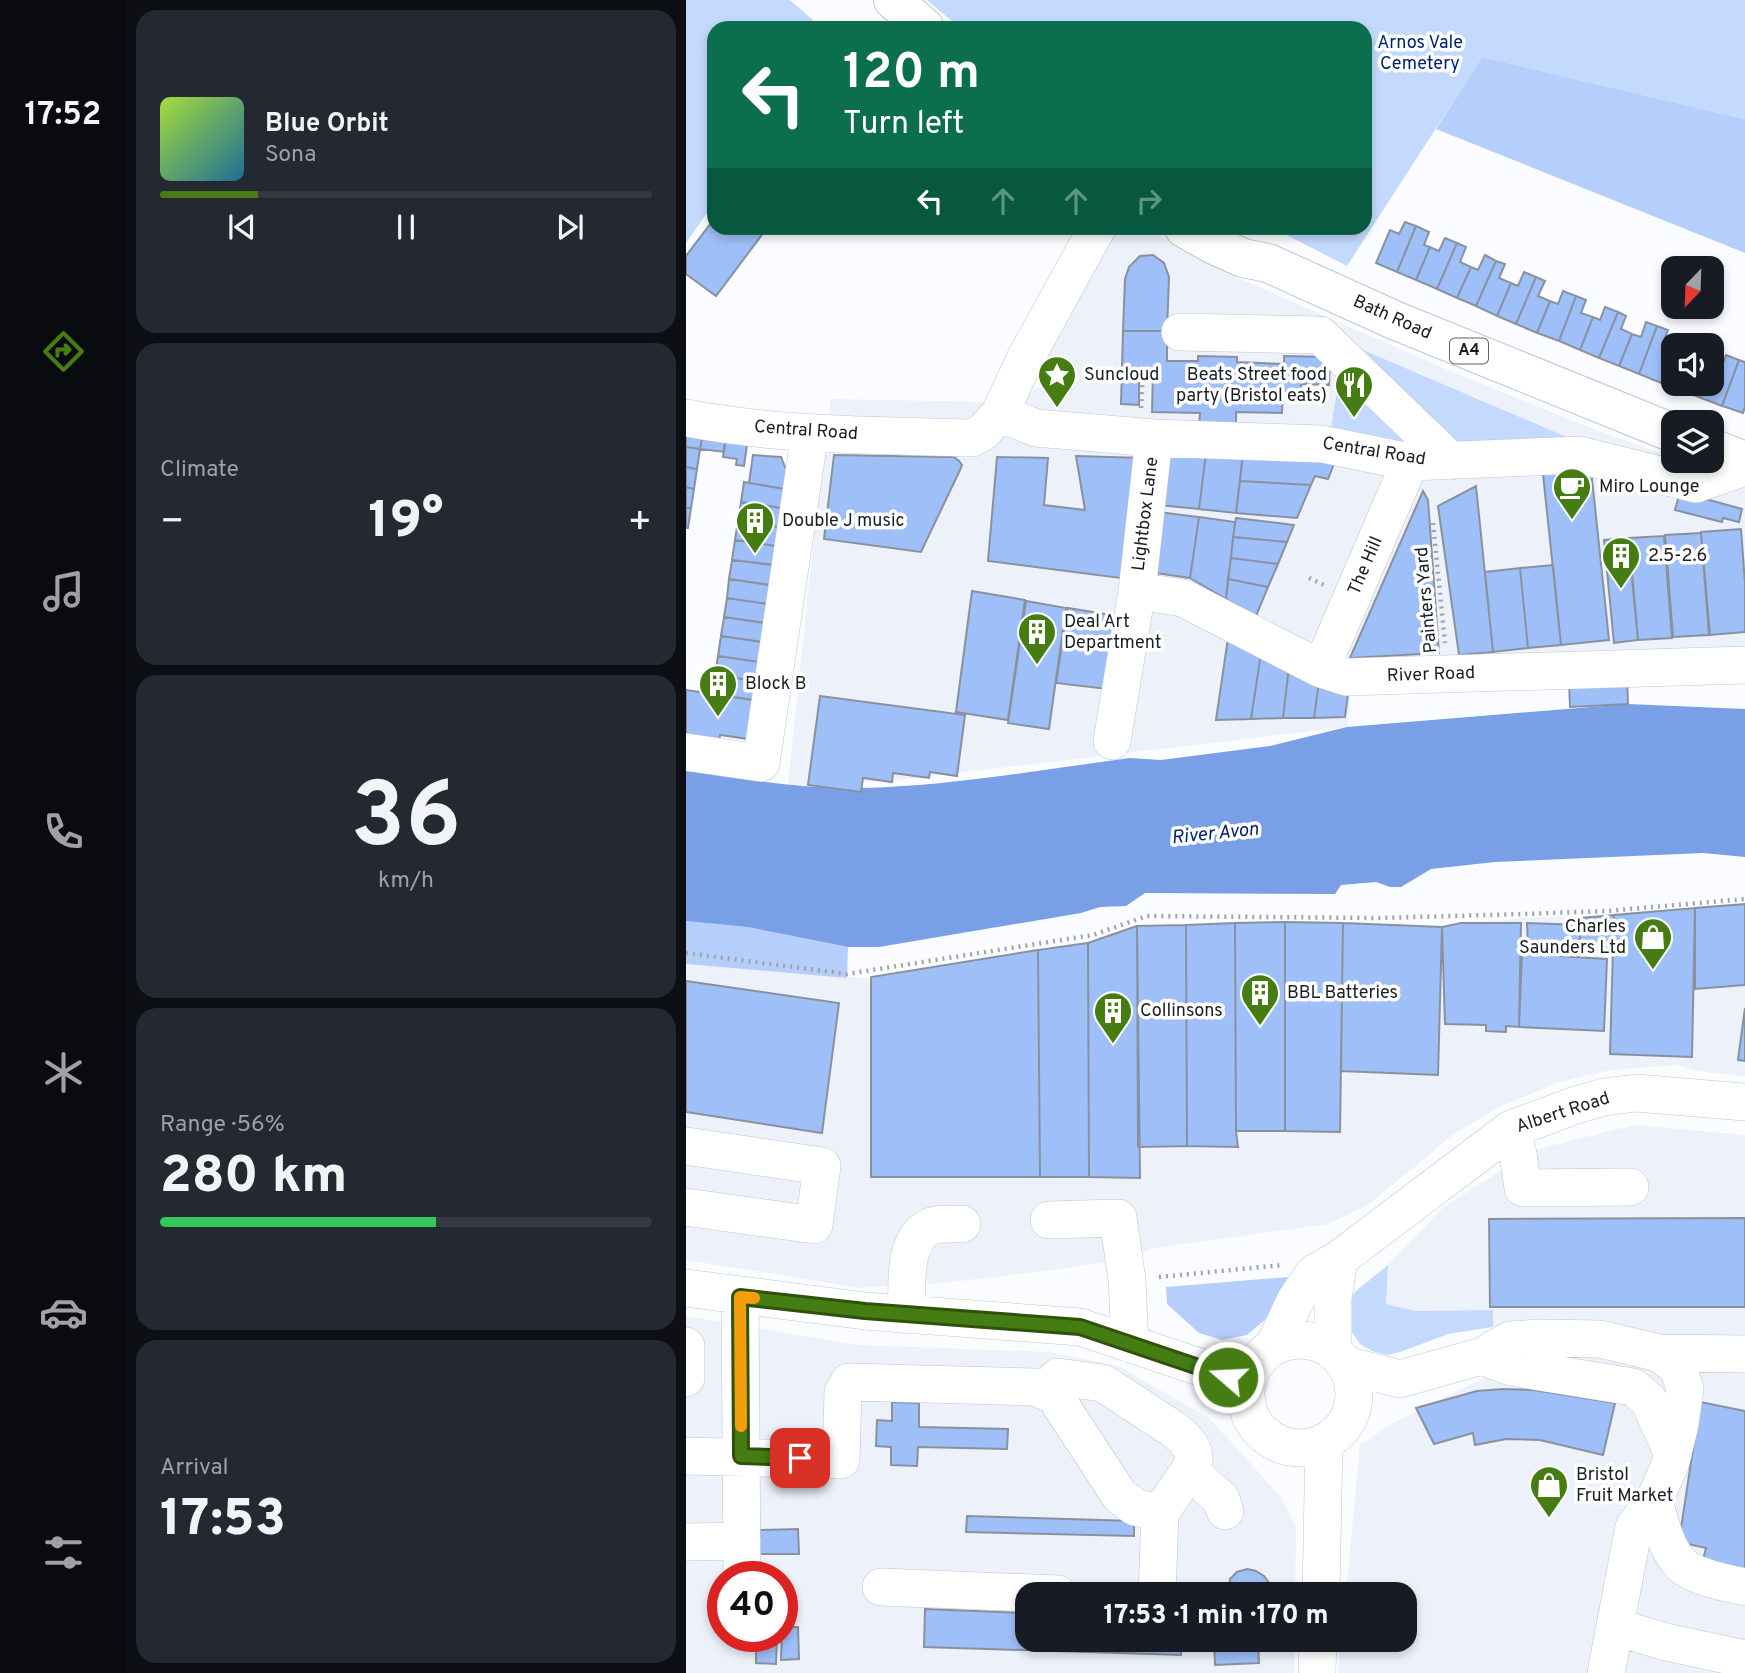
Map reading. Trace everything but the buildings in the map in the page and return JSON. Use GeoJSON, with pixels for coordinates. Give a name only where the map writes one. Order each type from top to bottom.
{"type":"FeatureCollection","features":[{"type":"Feature","properties":{"kind":"highway"},"geometry":{"type":"LineString","coordinates":[[892,0],[917,21]]}},
{"type":"Feature","properties":{"kind":"highway","name":"Bath Road"},"geometry":{"type":"LineString","coordinates":[[1196,235],[1243,258],[1268,263],[1406,325],[1661,428]]}},
{"type":"Feature","properties":{"kind":"highway","name":"Bath Road"},"geometry":{"type":"LineString","coordinates":[[1246,235],[1268,263]]}},
{"type":"Feature","properties":{"kind":"highway"},"geometry":{"type":"LineString","coordinates":[[1724,453],[1745,461]]}},
{"type":"Feature","properties":{"kind":"street","name":"Central Road"},"geometry":{"type":"LineString","coordinates":[[686,418],[725,425],[810,432],[972,438],[983,432],[1000,413],[1025,359],[1093,235]]}},
{"type":"Feature","properties":{"kind":"street"},"geometry":{"type":"LineString","coordinates":[[1180,332],[1320,335],[1451,461]]}},
{"type":"Feature","properties":{"kind":"street","name":"Central Road"},"geometry":{"type":"LineString","coordinates":[[1000,413],[1036,428],[1080,425],[1154,438],[1322,444],[1410,462],[1579,455],[1696,484],[1745,467]]}},
{"type":"Feature","properties":{"kind":"street"},"geometry":{"type":"LineString","coordinates":[[686,752],[761,763],[810,432]]}},
{"type":"Feature","properties":{"kind":"street","name":"Lightbox Lane"},"geometry":{"type":"LineString","coordinates":[[1112,741],[1137,591],[1154,438]]}},
{"type":"Feature","properties":{"kind":"street","name":"The Hill"},"geometry":{"type":"LineString","coordinates":[[1321,669],[1410,462]]}},
{"type":"Feature","properties":{"kind":"street","name":"River Road"},"geometry":{"type":"LineString","coordinates":[[1137,591],[1183,598],[1198,617],[1283,636],[1321,669],[1346,677],[1745,664]]}},
{"type":"Feature","properties":{"kind":"street","name":"Albert Road"},"geometry":{"type":"LineString","coordinates":[[1247,1383],[1256,1362],[1274,1346],[1295,1301],[1313,1274],[1339,1259],[1511,1129],[1576,1105],[1604,1097],[1636,1093],[1745,1102]]}},
{"type":"Feature","properties":{"kind":"street"},"geometry":{"type":"LineString","coordinates":[[1511,1129],[1523,1188],[1630,1187]]}},
{"type":"Feature","properties":{"kind":"street"},"geometry":{"type":"LineString","coordinates":[[686,1146],[822,1167],[814,1225],[686,1207]]}},
{"type":"Feature","properties":{"kind":"street"},"geometry":{"type":"LineString","coordinates":[[1049,1220],[1118,1218],[1127,1280],[1130,1344]]}},
{"type":"Feature","properties":{"kind":"street"},"geometry":{"type":"LineString","coordinates":[[907,1315],[910,1256],[917,1238],[930,1226],[962,1224]]}},
{"type":"Feature","properties":{"kind":"street"},"geometry":{"type":"LineString","coordinates":[[1321,1582],[1322,1529],[1335,1433],[1353,1408],[1355,1392],[1353,1378],[1340,1357],[1333,1298],[1339,1259]]}},
{"type":"Feature","properties":{"kind":"street"},"geometry":{"type":"LineString","coordinates":[[686,1288],[740,1297],[907,1315],[1080,1327],[1247,1383],[1246,1401],[1251,1417],[1261,1432],[1275,1442],[1291,1448],[1335,1433],[1382,1404],[1400,1379]]}},
{"type":"Feature","properties":{"kind":"street"},"geometry":{"type":"LineString","coordinates":[[686,1542],[742,1559],[740,1297]]}},
{"type":"Feature","properties":{"kind":"street"},"geometry":{"type":"LineString","coordinates":[[1274,1346],[1290,1340],[1321,1343],[1340,1357],[1400,1379],[1482,1356],[1510,1340],[1600,1339],[1659,1353],[1745,1354]]}},
{"type":"Feature","properties":{"kind":"street"},"geometry":{"type":"LineString","coordinates":[[686,1346],[686,1378]]}},
{"type":"Feature","properties":{"kind":"street"},"geometry":{"type":"LineString","coordinates":[[1605,1673],[1634,1527],[1654,1501],[1673,1454],[1680,1424],[1685,1389],[1678,1368],[1659,1353]]}},
{"type":"Feature","properties":{"kind":"street"},"geometry":{"type":"LineString","coordinates":[[1482,1356],[1511,1367],[1633,1387],[1649,1401],[1673,1454]]}},
{"type":"Feature","properties":{"kind":"street"},"geometry":{"type":"LineString","coordinates":[[1045,1390],[1053,1380],[1062,1376],[1091,1380],[1108,1386],[1183,1437],[1195,1457],[1189,1471],[1160,1513],[1157,1582]]}},
{"type":"Feature","properties":{"kind":"street"},"geometry":{"type":"LineString","coordinates":[[686,1456],[841,1460],[843,1392],[849,1382],[1034,1387],[1054,1395],[1120,1496],[1135,1507],[1160,1513]]}},
{"type":"Feature","properties":{"kind":"street"},"geometry":{"type":"LineString","coordinates":[[1275,1442],[1322,1529]]}},
{"type":"Feature","properties":{"kind":"street"},"geometry":{"type":"LineString","coordinates":[[1189,1471],[1221,1499],[1225,1511]]}},
{"type":"Feature","properties":{"kind":"street"},"geometry":{"type":"LineString","coordinates":[[1654,1501],[1669,1546],[1680,1564],[1714,1580],[1745,1587]]}},
{"type":"Feature","properties":{"kind":"street"},"geometry":{"type":"LineString","coordinates":[[880,1587],[1015,1592]]}},
{"type":"Feature","properties":{"kind":"street"},"geometry":{"type":"LineString","coordinates":[[1615,1627],[1666,1642],[1745,1659]]}},
{"type":"Feature","properties":{"kind":"street"},"geometry":{"type":"LineString","coordinates":[[1317,1673],[1318,1652]]}},
{"type":"Feature","properties":{"kind":"path","name":"Painters Yard"},"geometry":{"type":"LineString","coordinates":[[1433,523],[1448,675]]}},
{"type":"Feature","properties":{"kind":"path"},"geometry":{"type":"LineString","coordinates":[[1309,578],[1322,584]]}},
{"type":"Feature","properties":{"kind":"path"},"geometry":{"type":"LineString","coordinates":[[686,953],[847,974],[1093,935],[1147,916],[1380,918],[1524,914],[1607,911],[1745,899]]}},
{"type":"Feature","properties":{"kind":"path"},"geometry":{"type":"LineString","coordinates":[[1127,1280],[1286,1264]]}},
{"type":"Feature","properties":{"kind":"shaded area"},"geometry":{"type":"Polygon","coordinates":[[[1482,57],[1745,119],[1745,253],[1436,129],[1482,57]]]}},
{"type":"Feature","properties":{"kind":"shaded area"},"geometry":{"type":"Polygon","coordinates":[[[1112,235],[1157,235],[1229,274],[1441,367],[1575,422],[1661,454],[1661,473],[1715,473],[1745,484],[1745,671],[1627,679],[1628,704],[1570,707],[1569,683],[1352,691],[1347,727],[897,780],[788,785],[831,399],[992,402],[1044,386],[1042,361],[1112,235]]]}},
{"type":"Feature","properties":{"kind":"shaded area"},"geometry":{"type":"Polygon","coordinates":[[[1745,904],[1745,1076],[1697,1071],[1676,1065],[1610,1070],[1556,1083],[1499,1107],[1455,1133],[1368,1205],[1328,1224],[1154,1248],[1143,1252],[1143,1256],[1045,1271],[933,1284],[927,1282],[861,1288],[686,1260],[686,964],[876,979],[1088,943],[1137,926],[1285,922],[1442,927],[1524,918],[1614,915],[1745,904]]]}},
{"type":"Feature","properties":{"kind":"shaded area"},"geometry":{"type":"Polygon","coordinates":[[[686,921],[747,927],[848,947],[847,978],[686,964],[686,921]]]}},
{"type":"Feature","properties":{"kind":"shaded area","name":"Bristol Fruit Market"},"geometry":{"type":"Polygon","coordinates":[[[1634,1125],[1745,1135],[1745,1673],[1338,1673],[1340,1652],[1417,1652],[1417,1582],[1347,1582],[1360,1445],[1391,1424],[1490,1375],[1493,1310],[1415,1311],[1386,1304],[1388,1265],[1445,1206],[1534,1150],[1634,1125]]]}},
{"type":"Feature","properties":{"kind":"shaded area"},"geometry":{"type":"Polygon","coordinates":[[[1288,1277],[1268,1317],[1247,1335],[1222,1340],[1199,1333],[1167,1304],[1166,1287],[1288,1277]]]}},
{"type":"Feature","properties":{"kind":"shaded area"},"geometry":{"type":"Polygon","coordinates":[[[686,1316],[856,1345],[1048,1352],[1118,1366],[1209,1418],[1281,1497],[1296,1527],[1295,1582],[1015,1582],[1015,1652],[1294,1652],[1294,1673],[686,1673],[686,1316]]]}},
{"type":"Feature","properties":{"kind":"green space"},"geometry":{"type":"Polygon","coordinates":[[[686,0],[790,0],[814,21],[707,21],[707,213],[686,243],[686,0]]]}},
{"type":"Feature","properties":{"kind":"green space","name":"Arnos Vale Cemetery"},"geometry":{"type":"Polygon","coordinates":[[[927,0],[1745,0],[1745,119],[1482,57],[1372,227],[1372,21],[952,21],[927,0]]]}},
{"type":"Feature","properties":{"kind":"green space","name":"Arnos Vale Cemetery"},"geometry":{"type":"Polygon","coordinates":[[[1287,235],[1367,235],[1347,266],[1287,235]]]}},
{"type":"Feature","properties":{"kind":"green space"},"geometry":{"type":"Polygon","coordinates":[[[1349,344],[1583,444],[1463,447],[1375,438],[1331,428],[1341,367],[1349,344]]]}},
{"type":"Feature","properties":{"kind":"green space"},"geometry":{"type":"Polygon","coordinates":[[[1388,1265],[1386,1304],[1415,1311],[1493,1310],[1493,1327],[1448,1334],[1387,1355],[1360,1344],[1348,1326],[1349,1301],[1356,1291],[1388,1265]]]}},
{"type":"Feature","properties":{"kind":"water","name":"River Avon"},"geometry":{"type":"Polygon","coordinates":[[[1628,704],[1745,709],[1745,857],[1703,853],[1495,862],[1431,869],[1401,887],[1390,887],[1376,882],[1341,885],[1335,894],[1145,893],[1126,906],[1100,907],[1081,913],[879,947],[848,947],[747,927],[686,921],[686,770],[816,787],[894,787],[995,777],[1130,758],[1161,760],[1270,746],[1347,727],[1628,704]]]}},
{"type":"Feature","properties":{"kind":"slow traffic"},"geometry":{"type":"LineString","coordinates":[[741,1426],[740,1297],[754,1298]]}},
{"type":"Feature","properties":{"kind":"place","name":"Suncloud"},"geometry":{"type":"Point","coordinates":[1057,409]}},
{"type":"Feature","properties":{"kind":"place","name":"Beats Street food party (Bristol eats)"},"geometry":{"type":"Point","coordinates":[1354,419]}},
{"type":"Feature","properties":{"kind":"place","name":"Miro Lounge"},"geometry":{"type":"Point","coordinates":[1572,521]}},
{"type":"Feature","properties":{"kind":"place","name":"Double J music"},"geometry":{"type":"Point","coordinates":[755,555]}},
{"type":"Feature","properties":{"kind":"place","name":"2.5-2.6"},"geometry":{"type":"Point","coordinates":[1621,590]}},
{"type":"Feature","properties":{"kind":"place","name":"Deal Art Department"},"geometry":{"type":"Point","coordinates":[1037,666]}},
{"type":"Feature","properties":{"kind":"place","name":"Block B"},"geometry":{"type":"Point","coordinates":[718,718]}},
{"type":"Feature","properties":{"kind":"place","name":"Charles Saunders Ltd"},"geometry":{"type":"Point","coordinates":[1653,971]}},
{"type":"Feature","properties":{"kind":"place","name":"BBL Batteries"},"geometry":{"type":"Point","coordinates":[1260,1027]}},
{"type":"Feature","properties":{"kind":"place","name":"Collinsons"},"geometry":{"type":"Point","coordinates":[1113,1045]}},
{"type":"Feature","properties":{"kind":"place","name":"Bristol Fruit Market"},"geometry":{"type":"Point","coordinates":[1549,1519]}},
{"type":"Feature","properties":{"kind":"route"},"geometry":{"type":"LineString","coordinates":[[800,1458],[741,1456],[740,1297],[907,1315],[1080,1327],[1228,1377]]}}]}
